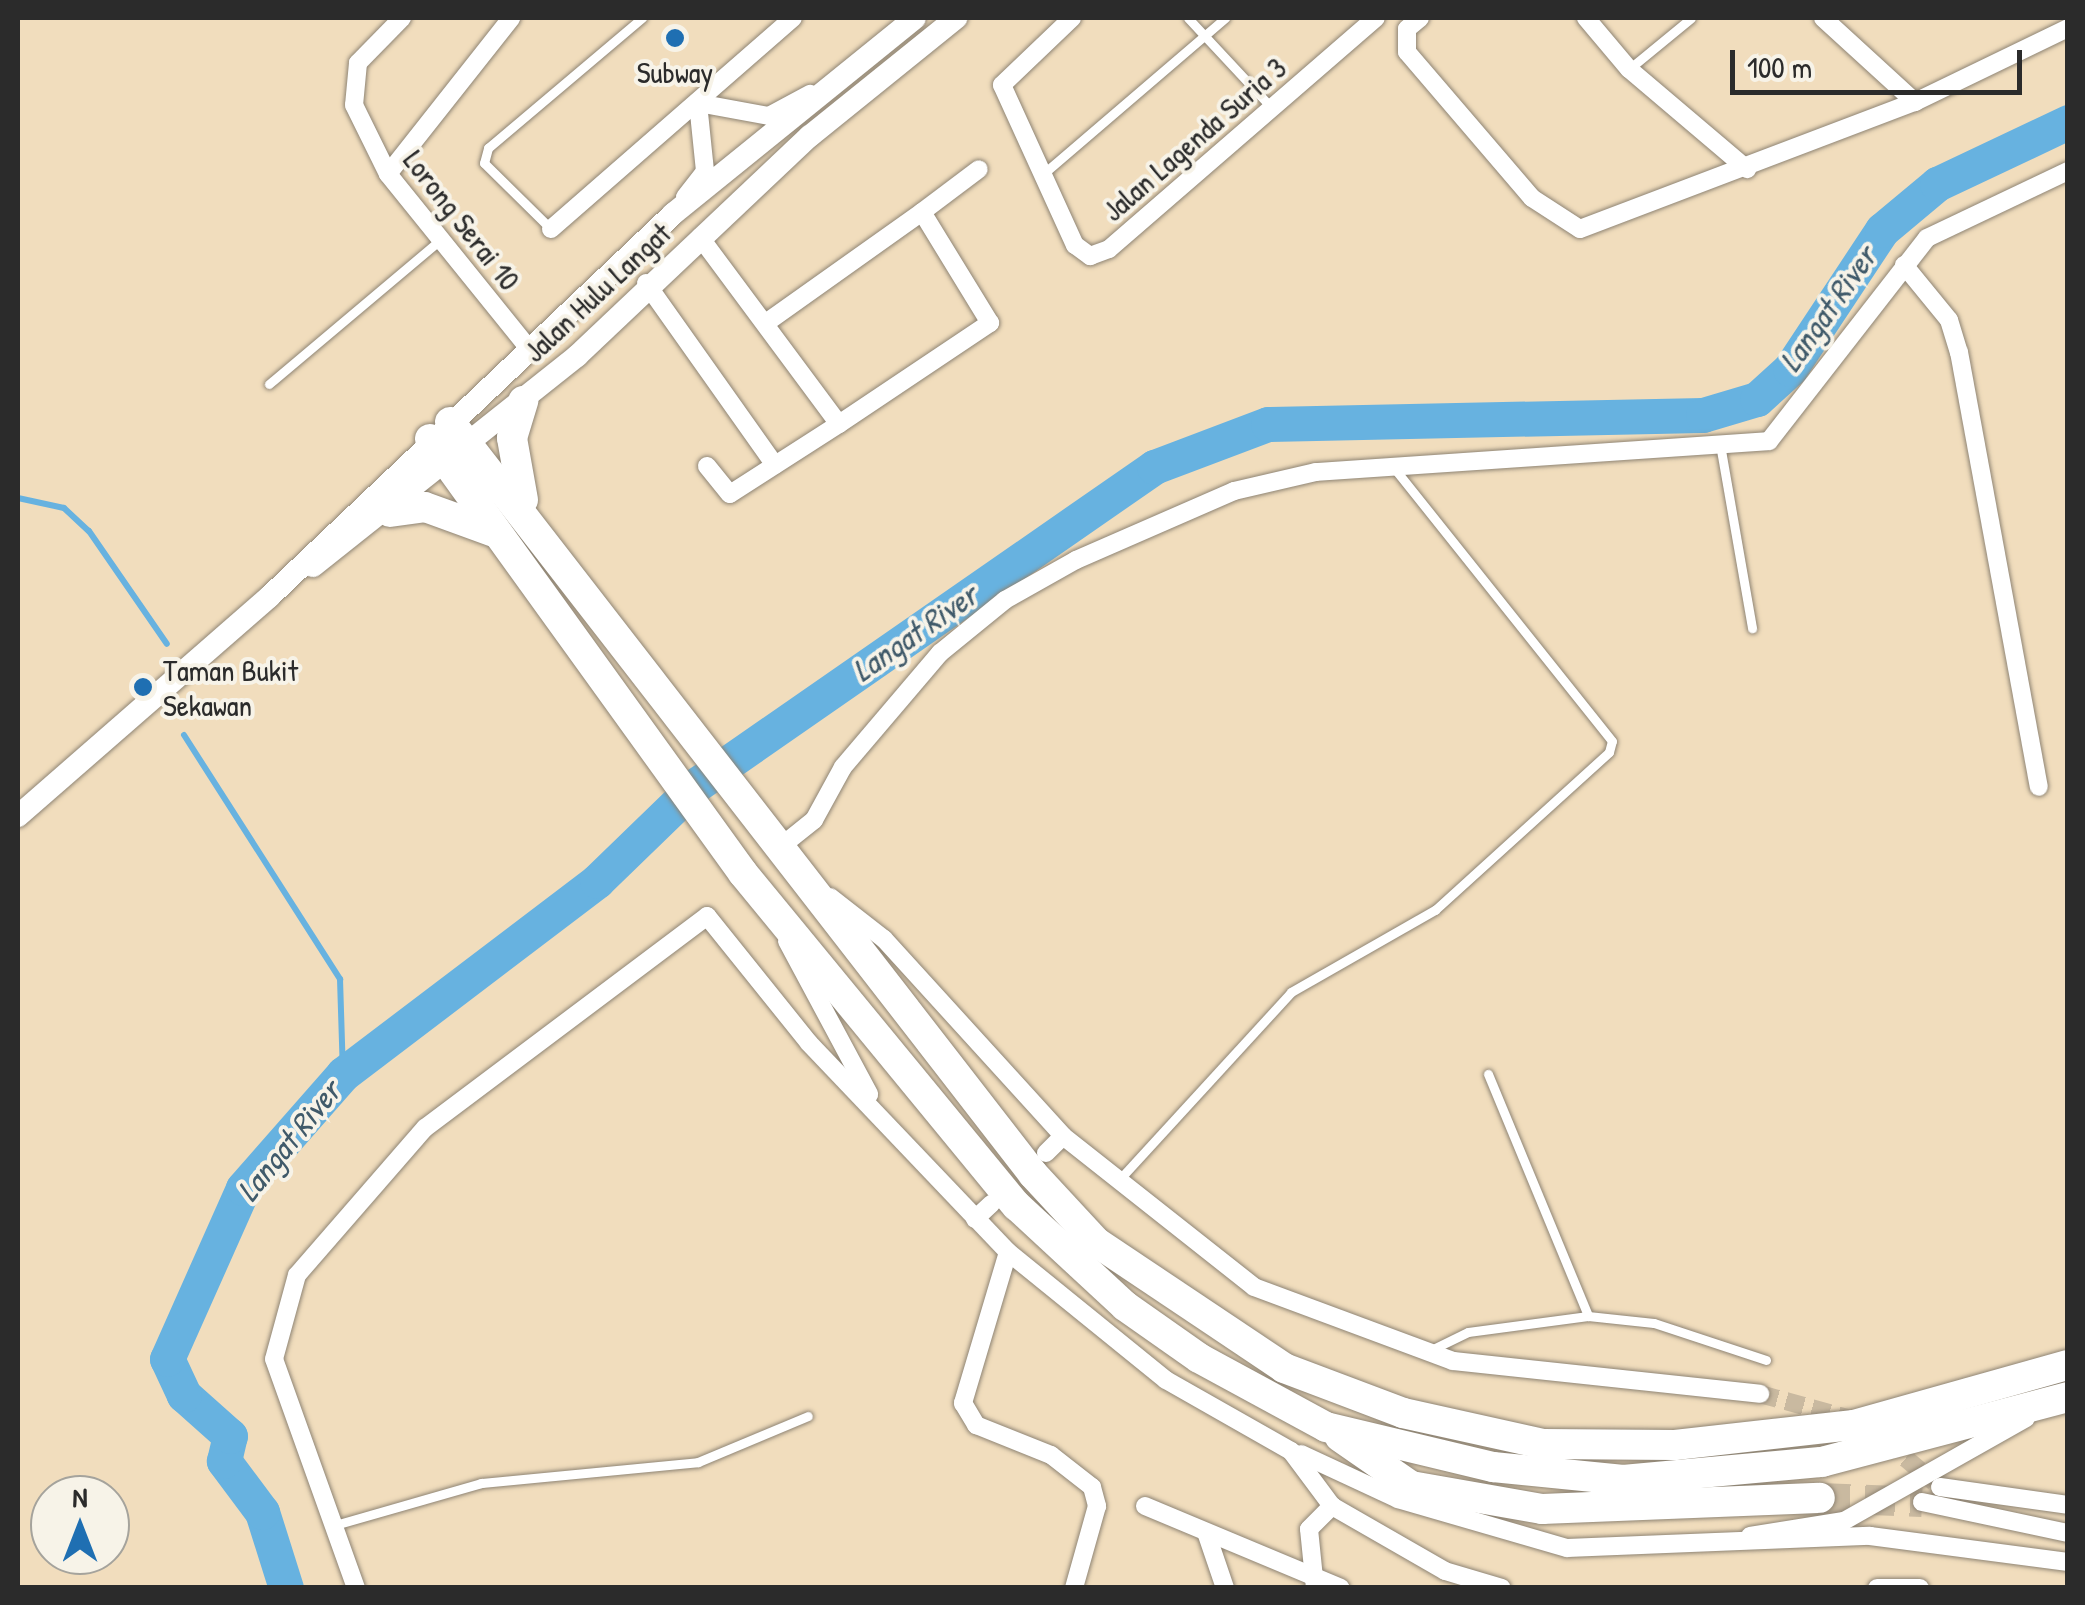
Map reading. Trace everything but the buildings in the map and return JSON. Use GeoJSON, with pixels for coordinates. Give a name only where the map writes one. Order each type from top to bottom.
{"type":"FeatureCollection","features":[{"type":"Feature","properties":{"kind":"highway"},"geometry":{"type":"LineString","coordinates":[[523,401],[513,466],[527,514]]}},
{"type":"Feature","properties":{"kind":"highway"},"geometry":{"type":"LineString","coordinates":[[449,443],[527,514],[930,1048],[1096,1242],[1284,1368],[1403,1413],[1543,1444],[1675,1445],[1854,1425],[2068,1365]]}},
{"type":"Feature","properties":{"kind":"highway"},"geometry":{"type":"LineString","coordinates":[[449,443],[501,536],[744,873],[1017,1206],[1124,1306],[1326,1427],[1411,1486],[1542,1509],[1820,1498]]}},
{"type":"Feature","properties":{"kind":"highway"},"geometry":{"type":"LineString","coordinates":[[390,512],[444,512],[501,536]]}},
{"type":"Feature","properties":{"kind":"highway"},"geometry":{"type":"LineString","coordinates":[[1326,1427],[1493,1466],[1678,1478],[1822,1462],[2062,1399]]}},
{"type":"Feature","properties":{"kind":"main road","name":"Jalan Hulu Langat"},"geometry":{"type":"LineString","coordinates":[[269,597],[390,512],[531,351],[673,214],[825,87],[916,18]]}},
{"type":"Feature","properties":{"kind":"main road","name":"Jalan Hulu Langat"},"geometry":{"type":"LineString","coordinates":[[20,810],[449,443],[523,401],[646,283],[956,18]]}},
{"type":"Feature","properties":{"kind":"street","name":"Lorong Serai 10"},"geometry":{"type":"LineString","coordinates":[[402,18],[358,63],[351,84],[388,174],[438,241],[531,351]]}},
{"type":"Feature","properties":{"kind":"street"},"geometry":{"type":"LineString","coordinates":[[388,174],[512,18]]}},
{"type":"Feature","properties":{"kind":"street"},"geometry":{"type":"LineString","coordinates":[[551,230],[793,18]]}},
{"type":"Feature","properties":{"kind":"street"},"geometry":{"type":"LineString","coordinates":[[1041,176],[1007,107],[1002,85],[1014,67],[1072,18]]}},
{"type":"Feature","properties":{"kind":"street","name":"Jalan Lagenda Suria 3"},"geometry":{"type":"LineString","coordinates":[[1041,176],[1090,256],[1376,18]]}},
{"type":"Feature","properties":{"kind":"street"},"geometry":{"type":"LineString","coordinates":[[1420,18],[1404,40],[1532,198],[1580,229],[1915,102],[2068,28]]}},
{"type":"Feature","properties":{"kind":"street"},"geometry":{"type":"LineString","coordinates":[[1586,18],[1628,69],[1747,168]]}},
{"type":"Feature","properties":{"kind":"street"},"geometry":{"type":"LineString","coordinates":[[1823,18],[1915,102]]}},
{"type":"Feature","properties":{"kind":"street"},"geometry":{"type":"LineString","coordinates":[[698,103],[769,116],[825,87]]}},
{"type":"Feature","properties":{"kind":"street"},"geometry":{"type":"LineString","coordinates":[[673,214],[705,171],[698,103]]}},
{"type":"Feature","properties":{"kind":"street"},"geometry":{"type":"LineString","coordinates":[[766,322],[978,169]]}},
{"type":"Feature","properties":{"kind":"street"},"geometry":{"type":"LineString","coordinates":[[1760,1394],[1525,1372],[1426,1352],[1254,1287],[1063,1136],[884,939],[780,849],[814,820],[844,768],[940,653],[1006,600],[1234,491],[1392,465],[1721,450],[1769,442],[1786,426],[1927,238],[2068,171]]}},
{"type":"Feature","properties":{"kind":"street"},"geometry":{"type":"LineString","coordinates":[[707,466],[730,494],[990,322],[922,212]]}},
{"type":"Feature","properties":{"kind":"street"},"geometry":{"type":"LineString","coordinates":[[700,237],[839,424]]}},
{"type":"Feature","properties":{"kind":"street"},"geometry":{"type":"LineString","coordinates":[[1904,265],[1950,320],[1959,352],[2039,787]]}},
{"type":"Feature","properties":{"kind":"street"},"geometry":{"type":"LineString","coordinates":[[646,283],[775,465]]}},
{"type":"Feature","properties":{"kind":"street"},"geometry":{"type":"LineString","coordinates":[[769,904],[890,1129]]}},
{"type":"Feature","properties":{"kind":"street"},"geometry":{"type":"LineString","coordinates":[[356,1588],[327,1528],[274,1359],[298,1275],[425,1128],[641,958],[707,916],[890,1129],[1008,1252],[1220,1414],[1291,1451],[1332,1506],[1445,1571],[1502,1588]]}},
{"type":"Feature","properties":{"kind":"street"},"geometry":{"type":"LineString","coordinates":[[1046,1153],[1063,1136]]}},
{"type":"Feature","properties":{"kind":"street"},"geometry":{"type":"LineString","coordinates":[[974,1220],[991,1204]]}},
{"type":"Feature","properties":{"kind":"street"},"geometry":{"type":"LineString","coordinates":[[1008,1252],[963,1404],[976,1425],[1052,1455],[1092,1486],[1097,1506],[1074,1588]]}},
{"type":"Feature","properties":{"kind":"street"},"geometry":{"type":"LineString","coordinates":[[1658,1551],[1844,1521],[2062,1399]]}},
{"type":"Feature","properties":{"kind":"street"},"geometry":{"type":"LineString","coordinates":[[1220,1414],[1452,1516],[1567,1548],[1658,1551],[1870,1536],[2068,1562]]}},
{"type":"Feature","properties":{"kind":"street"},"geometry":{"type":"LineString","coordinates":[[1940,1487],[2068,1505]]}},
{"type":"Feature","properties":{"kind":"street"},"geometry":{"type":"LineString","coordinates":[[1922,1502],[2068,1534]]}},
{"type":"Feature","properties":{"kind":"street"},"geometry":{"type":"LineString","coordinates":[[1145,1506],[1314,1581],[1341,1588]]}},
{"type":"Feature","properties":{"kind":"street"},"geometry":{"type":"LineString","coordinates":[[1314,1581],[1309,1529],[1332,1506]]}},
{"type":"Feature","properties":{"kind":"street"},"geometry":{"type":"LineString","coordinates":[[1207,1535],[1224,1588]]}},
{"type":"Feature","properties":{"kind":"street"},"geometry":{"type":"LineString","coordinates":[[1877,1588],[1920,1588]]}},
{"type":"Feature","properties":{"kind":"lane"},"geometry":{"type":"LineString","coordinates":[[551,230],[484,163],[488,148],[642,18]]}},
{"type":"Feature","properties":{"kind":"lane"},"geometry":{"type":"LineString","coordinates":[[1188,18],[1272,108]]}},
{"type":"Feature","properties":{"kind":"lane"},"geometry":{"type":"LineString","coordinates":[[1041,176],[1224,18]]}},
{"type":"Feature","properties":{"kind":"lane"},"geometry":{"type":"LineString","coordinates":[[1628,69],[1691,18]]}},
{"type":"Feature","properties":{"kind":"lane"},"geometry":{"type":"LineString","coordinates":[[269,384],[438,241]]}},
{"type":"Feature","properties":{"kind":"lane"},"geometry":{"type":"LineString","coordinates":[[1721,450],[1752,628]]}},
{"type":"Feature","properties":{"kind":"lane"},"geometry":{"type":"LineString","coordinates":[[1117,1182],[1291,992],[1435,910],[1610,752],[1612,741],[1392,465]]}},
{"type":"Feature","properties":{"kind":"lane"},"geometry":{"type":"LineString","coordinates":[[1488,1074],[1588,1316]]}},
{"type":"Feature","properties":{"kind":"lane"},"geometry":{"type":"LineString","coordinates":[[1426,1352],[1468,1332],[1588,1316],[1654,1323],[1766,1360]]}},
{"type":"Feature","properties":{"kind":"lane"},"geometry":{"type":"LineString","coordinates":[[327,1528],[481,1483],[698,1462],[808,1416]]}},
{"type":"Feature","properties":{"kind":"waterway","name":"Langat River"},"geometry":{"type":"LineString","coordinates":[[286,1588],[262,1512],[224,1461],[230,1436],[184,1395],[167,1359],[243,1188],[343,1074],[597,881],[696,785],[1154,467],[1268,424],[1703,415],[1757,399],[1790,369],[1882,230],[1937,184],[2068,122]]}},
{"type":"Feature","properties":{"kind":"waterway"},"geometry":{"type":"LineString","coordinates":[[18,498],[64,508],[89,531],[167,644]]}},
{"type":"Feature","properties":{"kind":"waterway"},"geometry":{"type":"LineString","coordinates":[[184,735],[340,979],[343,1074]]}},
{"type":"Feature","properties":{"kind":"tunnel"},"geometry":{"type":"LineString","coordinates":[[1760,1394],[1851,1419]]}},
{"type":"Feature","properties":{"kind":"tunnel"},"geometry":{"type":"LineString","coordinates":[[1885,1441],[1934,1482]]}},
{"type":"Feature","properties":{"kind":"tunnel"},"geometry":{"type":"LineString","coordinates":[[1820,1498],[1922,1502]]}},
{"type":"Feature","properties":{"kind":"place","name":"Subway"},"geometry":{"type":"Point","coordinates":[675,38]}},
{"type":"Feature","properties":{"kind":"place","name":"Taman Bukit Sekawan"},"geometry":{"type":"Point","coordinates":[143,687]}}]}
